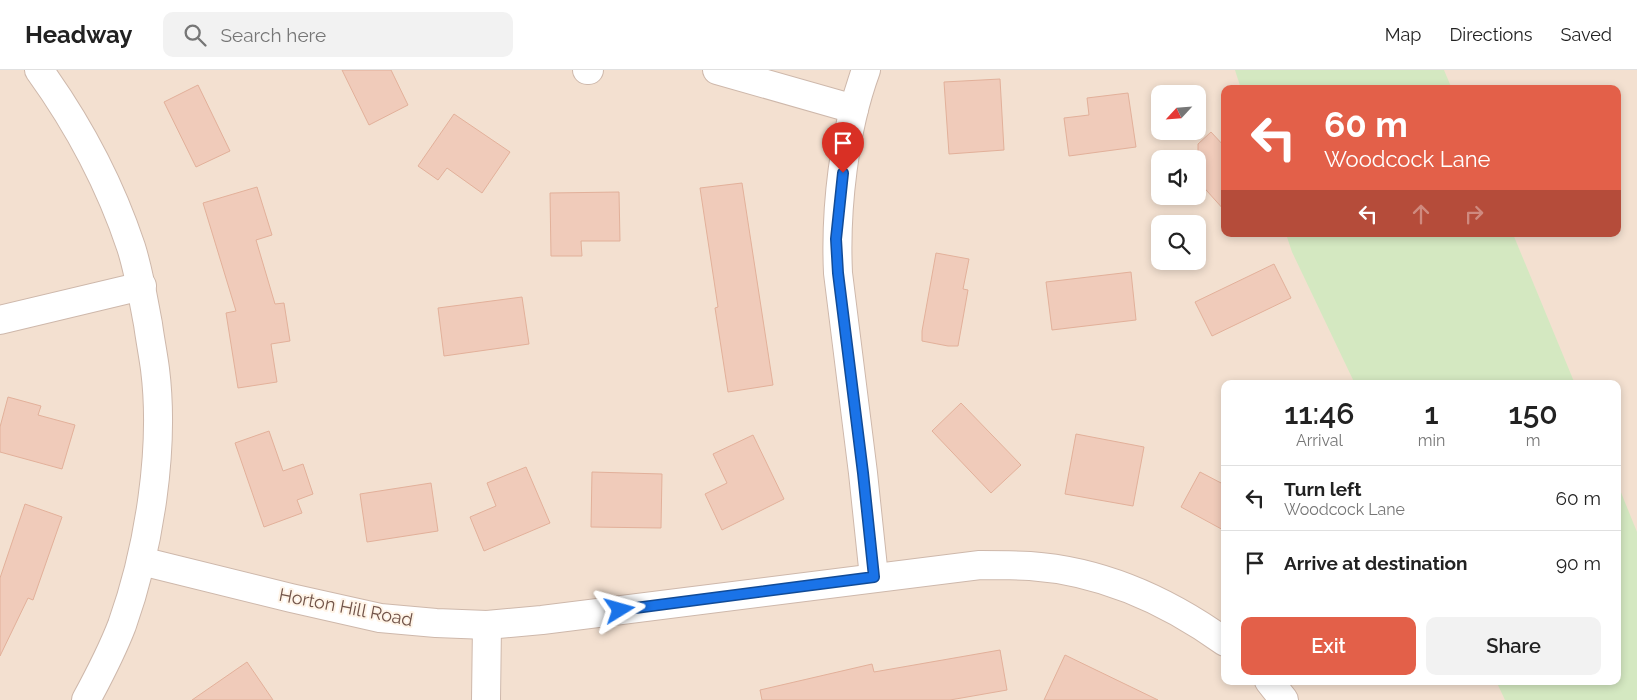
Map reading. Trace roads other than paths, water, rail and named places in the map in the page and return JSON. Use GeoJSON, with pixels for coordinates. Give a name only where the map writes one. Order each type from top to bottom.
{"type":"FeatureCollection","features":[{"type":"Feature","properties":{"kind":"street"},"geometry":{"type":"LineString","coordinates":[[39,70],[75,123],[106,184],[131,246],[142,286],[155,370],[158,421],[154,487],[141,561],[122,626],[86,700]]}},
{"type":"Feature","properties":{"kind":"street"},"geometry":{"type":"LineString","coordinates":[[717,70],[854,109]]}},
{"type":"Feature","properties":{"kind":"street"},"geometry":{"type":"LineString","coordinates":[[866,70],[854,109],[840,189],[836,239],[838,273],[874,577]]}},
{"type":"Feature","properties":{"kind":"street"},"geometry":{"type":"LineString","coordinates":[[0,320],[142,286]]}},
{"type":"Feature","properties":{"kind":"street","name":"Horton Hill Road"},"geometry":{"type":"LineString","coordinates":[[141,561],[380,618],[487,625],[542,620],[980,565],[1031,566],[1083,574],[1132,590],[1180,612],[1221,639]]}},
{"type":"Feature","properties":{"kind":"street"},"geometry":{"type":"LineString","coordinates":[[486,700],[487,625]]}},
{"type":"Feature","properties":{"kind":"street"},"geometry":{"type":"LineString","coordinates":[[1271,685],[1284,700]]}}]}
